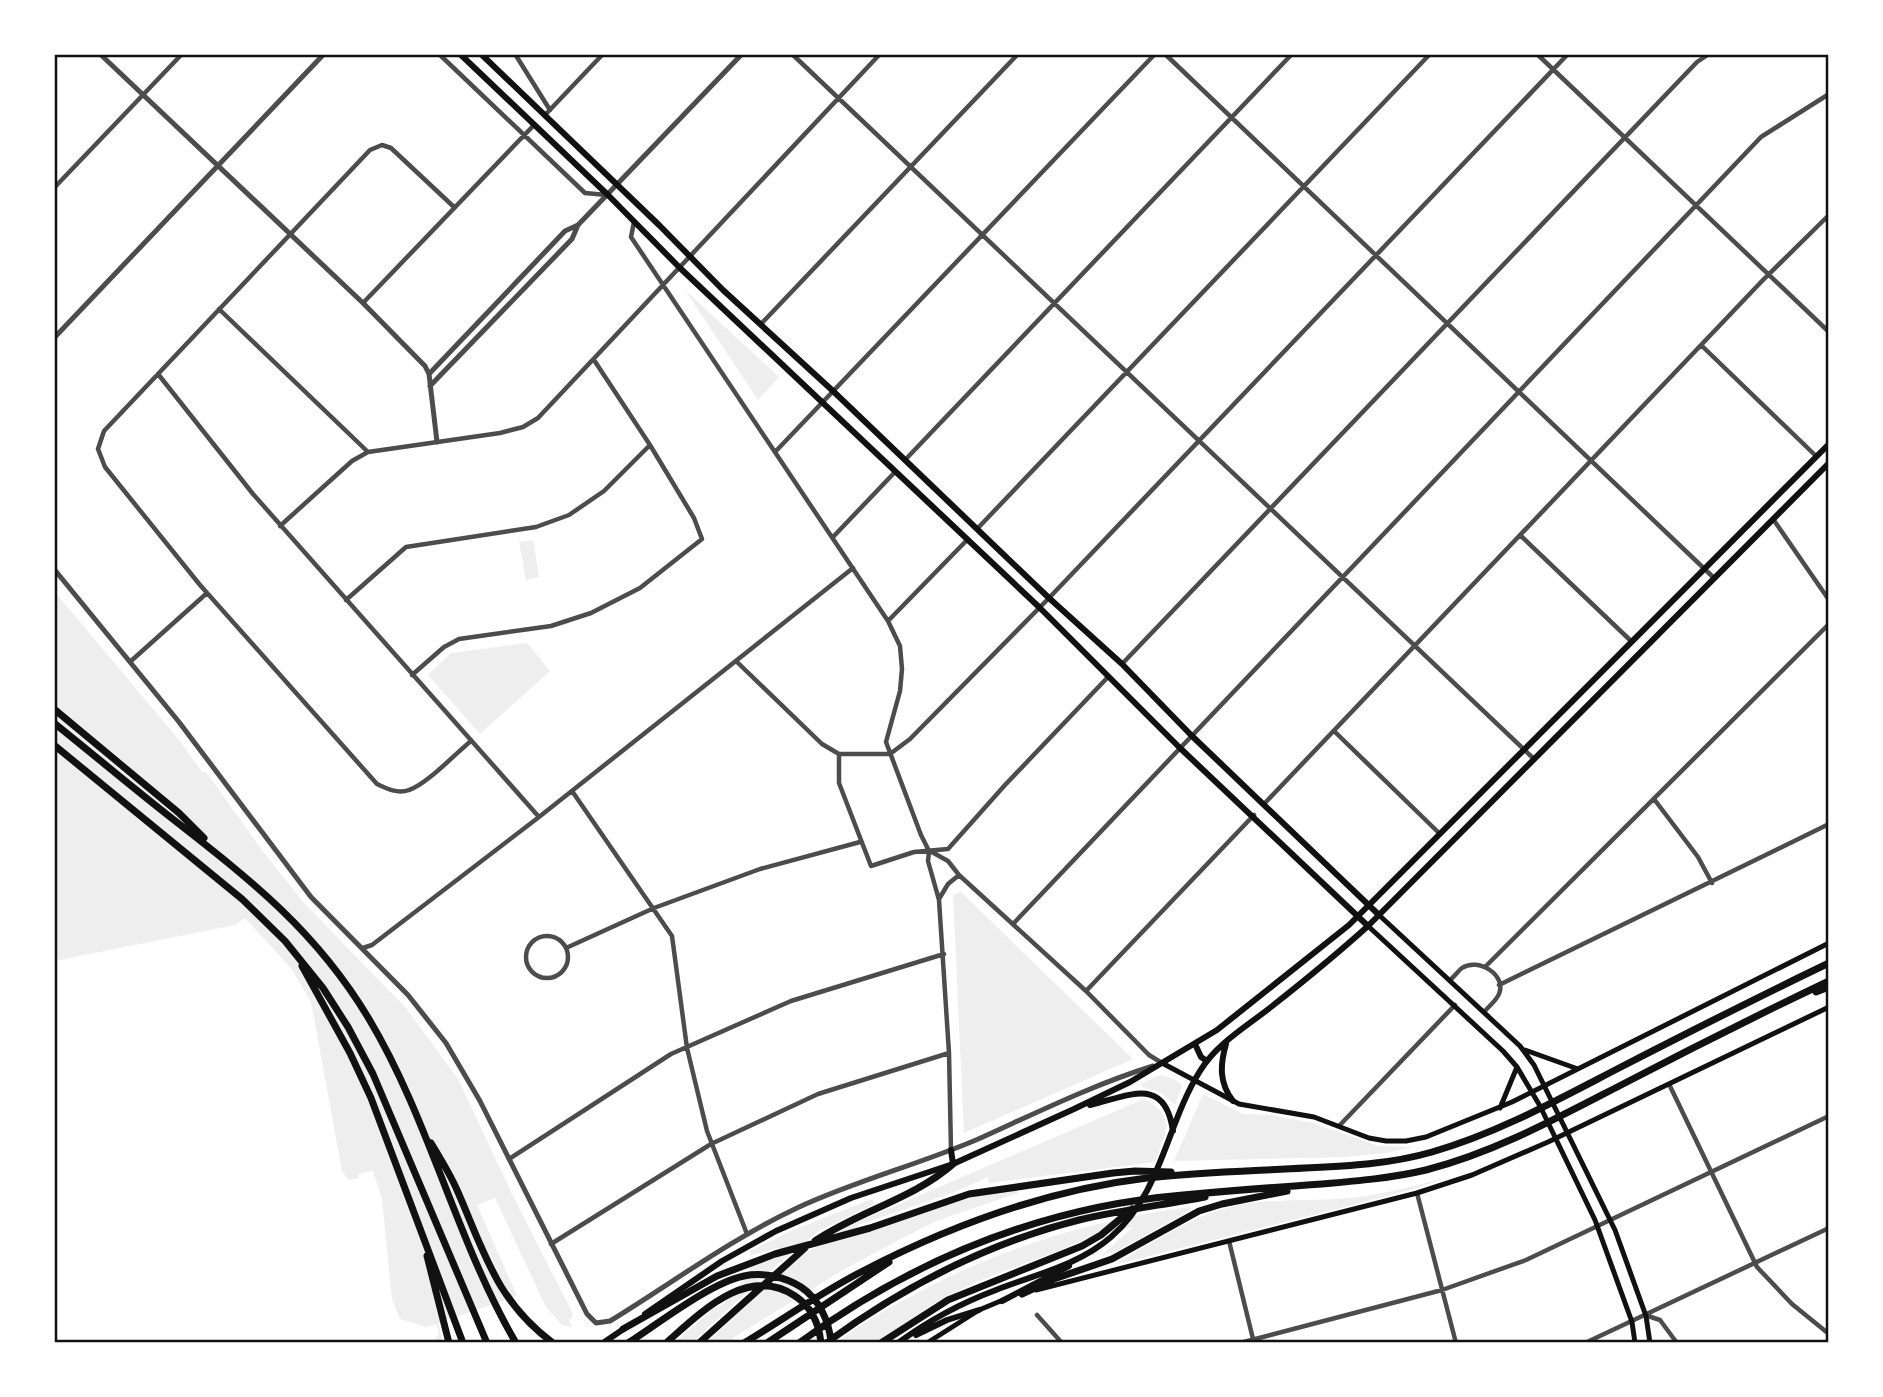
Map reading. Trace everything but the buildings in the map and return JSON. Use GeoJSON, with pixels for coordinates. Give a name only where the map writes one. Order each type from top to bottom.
{"type":"FeatureCollection","features":[{"type":"Feature","properties":{"kind":"highway"},"geometry":{"type":"LineString","coordinates":[[54,709],[179,813],[219,854]]}},
{"type":"Feature","properties":{"kind":"highway"},"geometry":{"type":"LineString","coordinates":[[54,723],[219,854],[282,908],[334,968],[379,1037],[418,1119],[478,1269],[516,1343]]}},
{"type":"Feature","properties":{"kind":"highway"},"geometry":{"type":"LineString","coordinates":[[54,745],[228,887],[263,919],[295,953],[332,1000],[369,1065],[487,1343]]}},
{"type":"Feature","properties":{"kind":"highway"},"geometry":{"type":"LineString","coordinates":[[295,953],[350,1052],[371,1098],[463,1343]]}},
{"type":"Feature","properties":{"kind":"highway"},"geometry":{"type":"LineString","coordinates":[[744,1343],[857,1274],[913,1247],[985,1217],[1047,1198],[1126,1181],[1209,1173],[1362,1165],[1419,1155],[1459,1144],[1496,1130],[1829,963]]}},
{"type":"Feature","properties":{"kind":"highway"},"geometry":{"type":"LineString","coordinates":[[799,1343],[855,1304],[903,1277],[953,1253],[1061,1216],[1181,1195],[1394,1177],[1470,1156],[1531,1130],[1829,981]]}},
{"type":"Feature","properties":{"kind":"highway"},"geometry":{"type":"LineString","coordinates":[[1776,1007],[1829,987]]}},
{"type":"Feature","properties":{"kind":"highway"},"geometry":{"type":"LineString","coordinates":[[418,1119],[456,1187],[498,1284],[515,1309],[553,1343]]}},
{"type":"Feature","properties":{"kind":"highway"},"geometry":{"type":"LineString","coordinates":[[699,1343],[809,1245],[845,1223],[911,1192],[953,1164]]}},
{"type":"Feature","properties":{"kind":"highway"},"geometry":{"type":"LineString","coordinates":[[623,1329],[717,1276],[775,1254],[854,1232],[968,1194],[1135,1171],[1209,1173]]}},
{"type":"Feature","properties":{"kind":"highway"},"geometry":{"type":"LineString","coordinates":[[1022,1294],[1054,1279],[1112,1259],[1199,1211],[1318,1184]]}},
{"type":"Feature","properties":{"kind":"highway"},"geometry":{"type":"LineString","coordinates":[[628,1343],[702,1296],[742,1276],[777,1277],[806,1291],[824,1316],[829,1343],[906,1290],[952,1266],[1007,1243],[1094,1217],[1240,1191]]}},
{"type":"Feature","properties":{"kind":"highway"},"geometry":{"type":"LineString","coordinates":[[881,1343],[948,1300],[1071,1252],[1101,1235],[1141,1202]]}},
{"type":"Feature","properties":{"kind":"highway"},"geometry":{"type":"LineString","coordinates":[[421,1232],[448,1338]]}},
{"type":"Feature","properties":{"kind":"highway"},"geometry":{"type":"LineString","coordinates":[[768,1343],[913,1247]]}},
{"type":"Feature","properties":{"kind":"highway"},"geometry":{"type":"LineString","coordinates":[[666,1343],[723,1297],[756,1286],[771,1286],[787,1291],[800,1300],[813,1315],[821,1343]]}},
{"type":"Feature","properties":{"kind":"main road"},"geometry":{"type":"LineString","coordinates":[[460,54],[608,195],[680,268],[1039,607],[1180,748],[1503,1051],[1517,1067],[1534,1095],[1598,1227],[1632,1322],[1635,1343]]}},
{"type":"Feature","properties":{"kind":"main road"},"geometry":{"type":"LineString","coordinates":[[481,54],[547,113],[616,186],[689,256],[1122,664],[1192,736],[1520,1046],[1535,1055],[1578,1069]]}},
{"type":"Feature","properties":{"kind":"main road"},"geometry":{"type":"LineString","coordinates":[[603,1343],[703,1273],[764,1237],[851,1198],[953,1164],[1074,1109],[1130,1082],[1217,1030],[1349,925],[1829,443]]}},
{"type":"Feature","properties":{"kind":"main road"},"geometry":{"type":"LineString","coordinates":[[1002,1301],[1070,1265],[1119,1230],[1141,1202],[1159,1168],[1195,1081],[1207,1061],[1368,926],[1829,463]]}},
{"type":"Feature","properties":{"kind":"main road"},"geometry":{"type":"LineString","coordinates":[[1162,1063],[1233,1101],[1257,1109],[1314,1117],[1377,1140],[1406,1141],[1436,1133],[1534,1095],[1578,1069],[1829,943]]}},
{"type":"Feature","properties":{"kind":"main road"},"geometry":{"type":"LineString","coordinates":[[900,1343],[947,1320],[1022,1294],[1417,1193],[1472,1175],[1829,1007]]}},
{"type":"Feature","properties":{"kind":"main road"},"geometry":{"type":"LineString","coordinates":[[1227,1042],[1221,1073],[1227,1094],[1233,1101]]}},
{"type":"Feature","properties":{"kind":"main road"},"geometry":{"type":"LineString","coordinates":[[1195,1044],[1201,1057],[1207,1061]]}},
{"type":"Feature","properties":{"kind":"main road"},"geometry":{"type":"LineString","coordinates":[[1520,1046],[1547,1088],[1611,1220],[1646,1315],[1650,1343]]}},
{"type":"Feature","properties":{"kind":"main road"},"geometry":{"type":"LineString","coordinates":[[1500,1108],[1517,1067]]}},
{"type":"Feature","properties":{"kind":"main road"},"geometry":{"type":"LineString","coordinates":[[1074,1109],[1138,1093],[1150,1094],[1167,1106],[1173,1132]]}},
{"type":"Feature","properties":{"kind":"main road"},"geometry":{"type":"LineString","coordinates":[[951,1150],[953,1164]]}},
{"type":"Feature","properties":{"kind":"main road"},"geometry":{"type":"LineString","coordinates":[[900,1343],[926,1324],[967,1302],[1089,1253]]}},
{"type":"Feature","properties":{"kind":"main road"},"geometry":{"type":"LineString","coordinates":[[927,1343],[979,1310]]}},
{"type":"Feature","properties":{"kind":"street"},"geometry":{"type":"LineString","coordinates":[[100,54],[363,303],[425,366],[429,374],[436,442]]}},
{"type":"Feature","properties":{"kind":"street"},"geometry":{"type":"LineString","coordinates":[[54,188],[182,54]]}},
{"type":"Feature","properties":{"kind":"street"},"geometry":{"type":"LineString","coordinates":[[54,338],[324,54]]}},
{"type":"Feature","properties":{"kind":"street"},"geometry":{"type":"LineString","coordinates":[[439,54],[584,193],[608,195]]}},
{"type":"Feature","properties":{"kind":"street"},"geometry":{"type":"LineString","coordinates":[[515,54],[547,113],[603,54]]}},
{"type":"Feature","properties":{"kind":"street"},"geometry":{"type":"LineString","coordinates":[[430,386],[572,239],[579,225],[742,54]]}},
{"type":"Feature","properties":{"kind":"street"},"geometry":{"type":"LineString","coordinates":[[792,54],[1534,759]]}},
{"type":"Feature","properties":{"kind":"street"},"geometry":{"type":"LineString","coordinates":[[280,526],[352,461],[368,452],[500,433],[538,418],[880,54]]}},
{"type":"Feature","properties":{"kind":"street"},"geometry":{"type":"LineString","coordinates":[[761,324],[1018,54]]}},
{"type":"Feature","properties":{"kind":"street"},"geometry":{"type":"LineString","coordinates":[[776,452],[1155,54]]}},
{"type":"Feature","properties":{"kind":"street"},"geometry":{"type":"LineString","coordinates":[[1165,54],[1715,579]]}},
{"type":"Feature","properties":{"kind":"street"},"geometry":{"type":"LineString","coordinates":[[904,461],[1292,54]]}},
{"type":"Feature","properties":{"kind":"street"},"geometry":{"type":"LineString","coordinates":[[977,529],[1430,54]]}},
{"type":"Feature","properties":{"kind":"street"},"geometry":{"type":"LineString","coordinates":[[1537,54],[1829,332]]}},
{"type":"Feature","properties":{"kind":"street"},"geometry":{"type":"LineString","coordinates":[[736,661],[822,744],[839,754],[890,754],[934,716],[1049,598],[1568,54]]}},
{"type":"Feature","properties":{"kind":"street"},"geometry":{"type":"LineString","coordinates":[[1122,664],[1697,62],[1709,54]]}},
{"type":"Feature","properties":{"kind":"street"},"geometry":{"type":"LineString","coordinates":[[1013,924],[1761,137],[1829,94]]}},
{"type":"Feature","properties":{"kind":"street"},"geometry":{"type":"LineString","coordinates":[[363,303],[535,124]]}},
{"type":"Feature","properties":{"kind":"street"},"geometry":{"type":"LineString","coordinates":[[454,207],[391,148],[382,145],[370,150],[104,431],[98,449],[105,467],[207,593],[377,784],[391,791],[408,790],[471,741]]}},
{"type":"Feature","properties":{"kind":"street"},"geometry":{"type":"LineString","coordinates":[[1264,804],[1769,274],[1829,215]]}},
{"type":"Feature","properties":{"kind":"street"},"geometry":{"type":"LineString","coordinates":[[634,221],[631,237],[833,537],[888,621],[900,646],[900,691],[886,742],[929,851],[928,862],[939,900],[949,1053],[951,1150]]}},
{"type":"Feature","properties":{"kind":"street"},"geometry":{"type":"LineString","coordinates":[[429,374],[565,232],[579,225]]}},
{"type":"Feature","properties":{"kind":"street"},"geometry":{"type":"LineString","coordinates":[[219,309],[368,452]]}},
{"type":"Feature","properties":{"kind":"street"},"geometry":{"type":"LineString","coordinates":[[1701,345],[1816,456]]}},
{"type":"Feature","properties":{"kind":"street"},"geometry":{"type":"LineString","coordinates":[[412,675],[444,647],[459,639],[551,626],[591,613],[639,588],[702,539],[694,518],[650,445],[594,360]]}},
{"type":"Feature","properties":{"kind":"street"},"geometry":{"type":"LineString","coordinates":[[158,374],[280,526],[539,817]]}},
{"type":"Feature","properties":{"kind":"street"},"geometry":{"type":"LineString","coordinates":[[346,600],[406,547],[536,527],[569,515],[604,491],[650,445]]}},
{"type":"Feature","properties":{"kind":"street"},"geometry":{"type":"LineString","coordinates":[[833,537],[895,472]]}},
{"type":"Feature","properties":{"kind":"street"},"geometry":{"type":"LineString","coordinates":[[1773,519],[1829,600]]}},
{"type":"Feature","properties":{"kind":"street"},"geometry":{"type":"LineString","coordinates":[[1520,536],[1631,641]]}},
{"type":"Feature","properties":{"kind":"street"},"geometry":{"type":"LineString","coordinates":[[888,621],[967,540]]}},
{"type":"Feature","properties":{"kind":"street"},"geometry":{"type":"LineString","coordinates":[[363,948],[372,946],[539,817],[853,568]]}},
{"type":"Feature","properties":{"kind":"street"},"geometry":{"type":"LineString","coordinates":[[54,569],[131,661],[311,897],[408,995],[446,1043],[480,1101],[587,1314],[596,1323],[604,1324],[747,1234],[796,1209],[842,1189],[951,1150],[1117,1077],[1162,1063]]}},
{"type":"Feature","properties":{"kind":"street"},"geometry":{"type":"LineString","coordinates":[[131,661],[207,593]]}},
{"type":"Feature","properties":{"kind":"street"},"geometry":{"type":"LineString","coordinates":[[1485,967],[1829,624]]}},
{"type":"Feature","properties":{"kind":"street"},"geometry":{"type":"LineString","coordinates":[[839,754],[839,783],[871,866],[914,852],[948,849],[1108,677]]}},
{"type":"Feature","properties":{"kind":"street"},"geometry":{"type":"LineString","coordinates":[[1334,731],[1439,833]]}},
{"type":"Feature","properties":{"kind":"street"},"geometry":{"type":"LineString","coordinates":[[572,791],[672,936],[687,1048],[711,1144],[747,1234]]}},
{"type":"Feature","properties":{"kind":"street"},"geometry":{"type":"LineString","coordinates":[[1654,799],[1698,857],[1712,883]]}},
{"type":"Feature","properties":{"kind":"street"},"geometry":{"type":"LineString","coordinates":[[1086,992],[1254,815]]}},
{"type":"Feature","properties":{"kind":"street"},"geometry":{"type":"LineString","coordinates":[[1499,985],[1829,824]]}},
{"type":"Feature","properties":{"kind":"street"},"geometry":{"type":"LineString","coordinates":[[566,948],[654,908],[760,869],[860,842]]}},
{"type":"Feature","properties":{"kind":"street"},"geometry":{"type":"LineString","coordinates":[[929,851],[943,857],[1149,1055],[1162,1063]]}},
{"type":"Feature","properties":{"kind":"street"},"geometry":{"type":"LineString","coordinates":[[939,900],[948,884],[959,875]]}},
{"type":"Feature","properties":{"kind":"street"},"geometry":{"type":"LineString","coordinates":[[544,936],[554,937],[566,948],[567,963],[558,975],[545,977],[529,967],[527,952],[537,939],[544,936]]}},
{"type":"Feature","properties":{"kind":"street"},"geometry":{"type":"LineString","coordinates":[[509,1159],[671,1054],[791,1001],[944,954]]}},
{"type":"Feature","properties":{"kind":"street"},"geometry":{"type":"LineString","coordinates":[[1450,980],[1462,968],[1471,965],[1485,967],[1494,974],[1499,985],[1498,997],[1484,1012]]}},
{"type":"Feature","properties":{"kind":"street"},"geometry":{"type":"LineString","coordinates":[[1339,1126],[1455,1005]]}},
{"type":"Feature","properties":{"kind":"street"},"geometry":{"type":"LineString","coordinates":[[551,1244],[711,1144],[818,1094],[949,1053]]}},
{"type":"Feature","properties":{"kind":"street"},"geometry":{"type":"LineString","coordinates":[[1669,1084],[1755,1264],[1792,1304],[1829,1334]]}},
{"type":"Feature","properties":{"kind":"street"},"geometry":{"type":"LineString","coordinates":[[1240,1343],[1442,1290],[1526,1260],[1829,1116]]}},
{"type":"Feature","properties":{"kind":"street"},"geometry":{"type":"LineString","coordinates":[[1417,1193],[1456,1343]]}},
{"type":"Feature","properties":{"kind":"street"},"geometry":{"type":"LineString","coordinates":[[1585,1343],[1829,1228]]}},
{"type":"Feature","properties":{"kind":"street"},"geometry":{"type":"LineString","coordinates":[[1230,1241],[1254,1341]]}},
{"type":"Feature","properties":{"kind":"street"},"geometry":{"type":"LineString","coordinates":[[1037,1315],[1062,1343]]}},
{"type":"Feature","properties":{"kind":"street"},"geometry":{"type":"LineString","coordinates":[[1646,1315],[1660,1320],[1677,1343]]}},
{"type":"Feature","properties":{"kind":"shaded area"},"geometry":{"type":"Polygon","coordinates":[[[685,290],[779,377],[758,400],[685,290]]]}},
{"type":"Feature","properties":{"kind":"shaded area"},"geometry":{"type":"Polygon","coordinates":[[[533,540],[539,577],[526,580],[519,542],[533,540]]]}},
{"type":"Feature","properties":{"kind":"shaded area"},"geometry":{"type":"Polygon","coordinates":[[[54,591],[179,740],[202,772],[206,772],[304,903],[406,1008],[458,1079],[571,1310],[573,1315],[569,1321],[572,1327],[562,1325],[546,1307],[495,1198],[477,1205],[517,1296],[438,1323],[443,1343],[436,1343],[435,1339],[439,1334],[436,1324],[427,1327],[400,1319],[392,1299],[382,1199],[373,1171],[358,1174],[359,1178],[349,1180],[342,1171],[311,1002],[291,968],[245,918],[235,925],[54,961],[54,591]]]}},
{"type":"Feature","properties":{"kind":"shaded area"},"geometry":{"type":"Polygon","coordinates":[[[527,643],[550,671],[480,734],[428,675],[451,653],[527,643]]]}},
{"type":"Feature","properties":{"kind":"shaded area"},"geometry":{"type":"Polygon","coordinates":[[[961,892],[1133,1059],[964,1133],[953,895],[961,892]]]}},
{"type":"Feature","properties":{"kind":"shaded area"},"geometry":{"type":"Polygon","coordinates":[[[1157,1076],[1171,1078],[1182,1086],[1175,1105],[1160,1092],[1142,1087],[1141,1084],[1157,1076]]]}},
{"type":"Feature","properties":{"kind":"shaded area"},"geometry":{"type":"Polygon","coordinates":[[[1203,1094],[1243,1114],[1271,1115],[1313,1123],[1378,1146],[1413,1147],[1344,1157],[1174,1161],[1203,1094]]]}},
{"type":"Feature","properties":{"kind":"shaded area"},"geometry":{"type":"Polygon","coordinates":[[[1144,1099],[1155,1105],[1165,1119],[1165,1134],[1155,1162],[989,1183],[988,1177],[952,1193],[858,1225],[856,1236],[955,1202],[1017,1190],[1018,1193],[936,1221],[843,1270],[725,1343],[706,1343],[798,1258],[846,1227],[1144,1099]]]}},
{"type":"Feature","properties":{"kind":"shaded area"},"geometry":{"type":"Polygon","coordinates":[[[1447,1177],[1414,1189],[1117,1263],[1194,1220],[1227,1208],[1267,1201],[1364,1196],[1447,1177]]]}},
{"type":"Feature","properties":{"kind":"shaded area"},"geometry":{"type":"Polygon","coordinates":[[[872,1199],[875,1204],[820,1230],[779,1263],[691,1343],[674,1343],[715,1308],[724,1304],[750,1267],[776,1258],[779,1248],[751,1255],[750,1251],[793,1230],[872,1199]]]}},
{"type":"Feature","properties":{"kind":"shaded area"},"geometry":{"type":"Polygon","coordinates":[[[1190,1207],[1191,1210],[1112,1254],[1110,1252],[1100,1257],[1133,1227],[1096,1234],[978,1281],[933,1304],[876,1343],[836,1343],[904,1300],[1014,1249],[1117,1219],[1190,1207]]]}}]}
